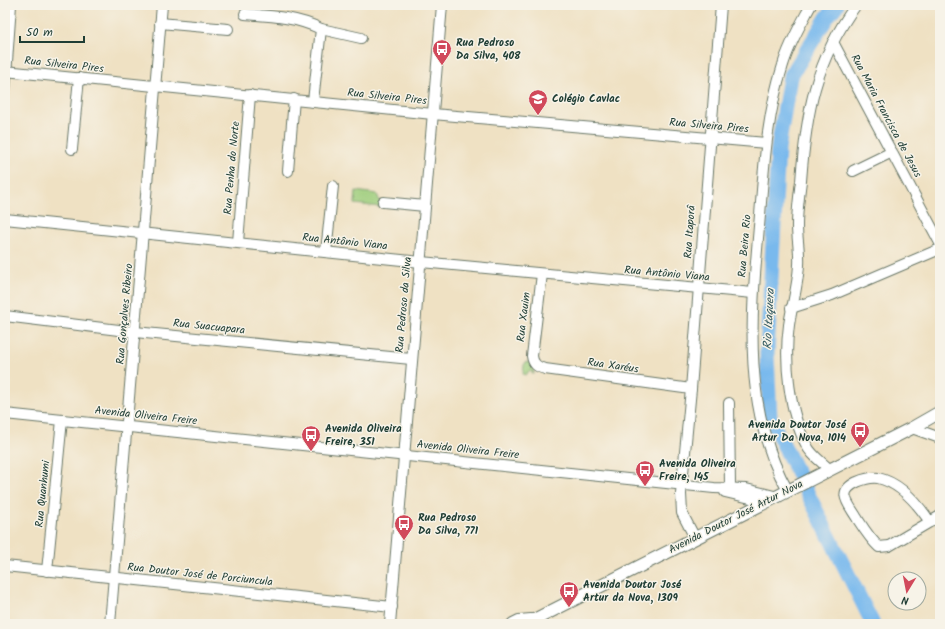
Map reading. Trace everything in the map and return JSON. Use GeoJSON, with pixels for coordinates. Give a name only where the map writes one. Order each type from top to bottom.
{"type":"FeatureCollection","features":[{"type":"Feature","properties":{"kind":"main road","name":"Avenida Doutor José Artur Nova"},"geometry":{"type":"LineString","coordinates":[[513,624],[519,621],[528,622],[912,428],[940,412]]}},
{"type":"Feature","properties":{"kind":"street"},"geometry":{"type":"LineString","coordinates":[[5,90],[11,5]]}},
{"type":"Feature","properties":{"kind":"street","name":"Rua Gonçalves Ribeiro"},"geometry":{"type":"LineString","coordinates":[[110,624],[128,426],[162,5]]}},
{"type":"Feature","properties":{"kind":"street","name":"Rua Pedroso da Silva"},"geometry":{"type":"LineString","coordinates":[[390,624],[411,359],[421,262],[442,5]]}},
{"type":"Feature","properties":{"kind":"street","name":"Rua Itaporâ"},"geometry":{"type":"LineString","coordinates":[[695,538],[682,513],[682,485],[721,5]]}},
{"type":"Feature","properties":{"kind":"street","name":"Rua Beira Rio"},"geometry":{"type":"LineString","coordinates":[[781,494],[755,395],[752,349],[753,293],[766,143],[783,64],[811,5]]}},
{"type":"Feature","properties":{"kind":"street"},"geometry":{"type":"LineString","coordinates":[[824,472],[807,447],[794,408],[786,356],[791,308],[798,273],[798,209],[808,113],[819,74],[833,42],[856,5]]}},
{"type":"Feature","properties":{"kind":"street"},"geometry":{"type":"LineString","coordinates":[[245,14],[291,18],[306,22],[321,29],[361,38]]}},
{"type":"Feature","properties":{"kind":"street"},"geometry":{"type":"LineString","coordinates":[[160,23],[228,29]]}},
{"type":"Feature","properties":{"kind":"street"},"geometry":{"type":"LineString","coordinates":[[313,101],[321,29]]}},
{"type":"Feature","properties":{"kind":"street","name":"Rua Maria Francisca de Jesus"},"geometry":{"type":"LineString","coordinates":[[833,42],[940,243]]}},
{"type":"Feature","properties":{"kind":"street","name":"Rua Silveira Pires"},"geometry":{"type":"LineString","coordinates":[[6,71],[433,114],[766,143]]}},
{"type":"Feature","properties":{"kind":"street"},"geometry":{"type":"LineString","coordinates":[[72,149],[79,78]]}},
{"type":"Feature","properties":{"kind":"street","name":"Rua Penha do Norte"},"geometry":{"type":"LineString","coordinates":[[238,242],[250,95]]}},
{"type":"Feature","properties":{"kind":"street"},"geometry":{"type":"LineString","coordinates":[[288,171],[294,99]]}},
{"type":"Feature","properties":{"kind":"street"},"geometry":{"type":"LineString","coordinates":[[853,171],[892,152]]}},
{"type":"Feature","properties":{"kind":"street"},"geometry":{"type":"LineString","coordinates":[[326,252],[333,186]]}},
{"type":"Feature","properties":{"kind":"street"},"geometry":{"type":"LineString","coordinates":[[383,202],[425,206]]}},
{"type":"Feature","properties":{"kind":"street","name":"Rua Antônio Viana"},"geometry":{"type":"LineString","coordinates":[[5,219],[542,274],[753,293]]}},
{"type":"Feature","properties":{"kind":"street"},"geometry":{"type":"LineString","coordinates":[[791,308],[832,295],[940,249]]}},
{"type":"Feature","properties":{"kind":"street","name":"Rua Xauim"},"geometry":{"type":"LineString","coordinates":[[534,363],[532,351],[542,274]]}},
{"type":"Feature","properties":{"kind":"street","name":"Rua Suacuapara"},"geometry":{"type":"LineString","coordinates":[[5,316],[135,332],[411,359]]}},
{"type":"Feature","properties":{"kind":"street","name":"Rua Xaréus"},"geometry":{"type":"LineString","coordinates":[[534,363],[545,369],[691,389]]}},
{"type":"Feature","properties":{"kind":"street"},"geometry":{"type":"LineString","coordinates":[[729,402],[730,487]]}},
{"type":"Feature","properties":{"kind":"street","name":"Avenida Oliveira Freire"},"geometry":{"type":"LineString","coordinates":[[5,414],[781,494]]}},
{"type":"Feature","properties":{"kind":"street","name":"Rua Quanhumi"},"geometry":{"type":"LineString","coordinates":[[47,571],[62,420]]}},
{"type":"Feature","properties":{"kind":"street"},"geometry":{"type":"LineString","coordinates":[[912,428],[940,438]]}},
{"type":"Feature","properties":{"kind":"street"},"geometry":{"type":"LineString","coordinates":[[930,522],[916,501],[895,486],[878,478],[866,478],[848,486],[845,493],[846,501],[871,540],[879,547],[889,546],[930,522],[940,516]]}},
{"type":"Feature","properties":{"kind":"street","name":"Avenida Oliveira Freire"},"geometry":{"type":"LineString","coordinates":[[714,488],[730,487],[781,494]]}},
{"type":"Feature","properties":{"kind":"street","name":"Rua Doutor José de Porciuncula"},"geometry":{"type":"LineString","coordinates":[[5,566],[392,607]]}},
{"type":"Feature","properties":{"kind":"green space"},"geometry":{"type":"Polygon","coordinates":[[[356,191],[377,194],[381,205],[380,207],[355,204],[356,191]]]}},
{"type":"Feature","properties":{"kind":"green space"},"geometry":{"type":"Polygon","coordinates":[[[526,362],[533,363],[534,375],[531,371],[526,375],[523,374],[524,365],[526,362]]]}},
{"type":"Feature","properties":{"kind":"waterway","name":"Rio Itaquera"},"geometry":{"type":"LineString","coordinates":[[837,5],[828,16],[790,77],[778,149],[767,354],[770,418],[873,624]]}},
{"type":"Feature","properties":{"kind":"place","name":"Rua Pedroso Da Silva, 408"},"geometry":{"type":"Point","coordinates":[442,66]}},
{"type":"Feature","properties":{"kind":"place","name":"Colégio Cavlac"},"geometry":{"type":"Point","coordinates":[538,116]}},
{"type":"Feature","properties":{"kind":"place","name":"Avenida Doutor José Artur Da Nova, 1014"},"geometry":{"type":"Point","coordinates":[860,448]}},
{"type":"Feature","properties":{"kind":"place","name":"Avenida Oliveira Freire, 351"},"geometry":{"type":"Point","coordinates":[311,452]}},
{"type":"Feature","properties":{"kind":"place","name":"Avenida Oliveira Freire, 145"},"geometry":{"type":"Point","coordinates":[645,487]}},
{"type":"Feature","properties":{"kind":"place","name":"Rua Pedroso Da Silva, 771"},"geometry":{"type":"Point","coordinates":[404,541]}},
{"type":"Feature","properties":{"kind":"place","name":"Avenida Doutor José Artur da Nova, 1309"},"geometry":{"type":"Point","coordinates":[569,608]}}]}
